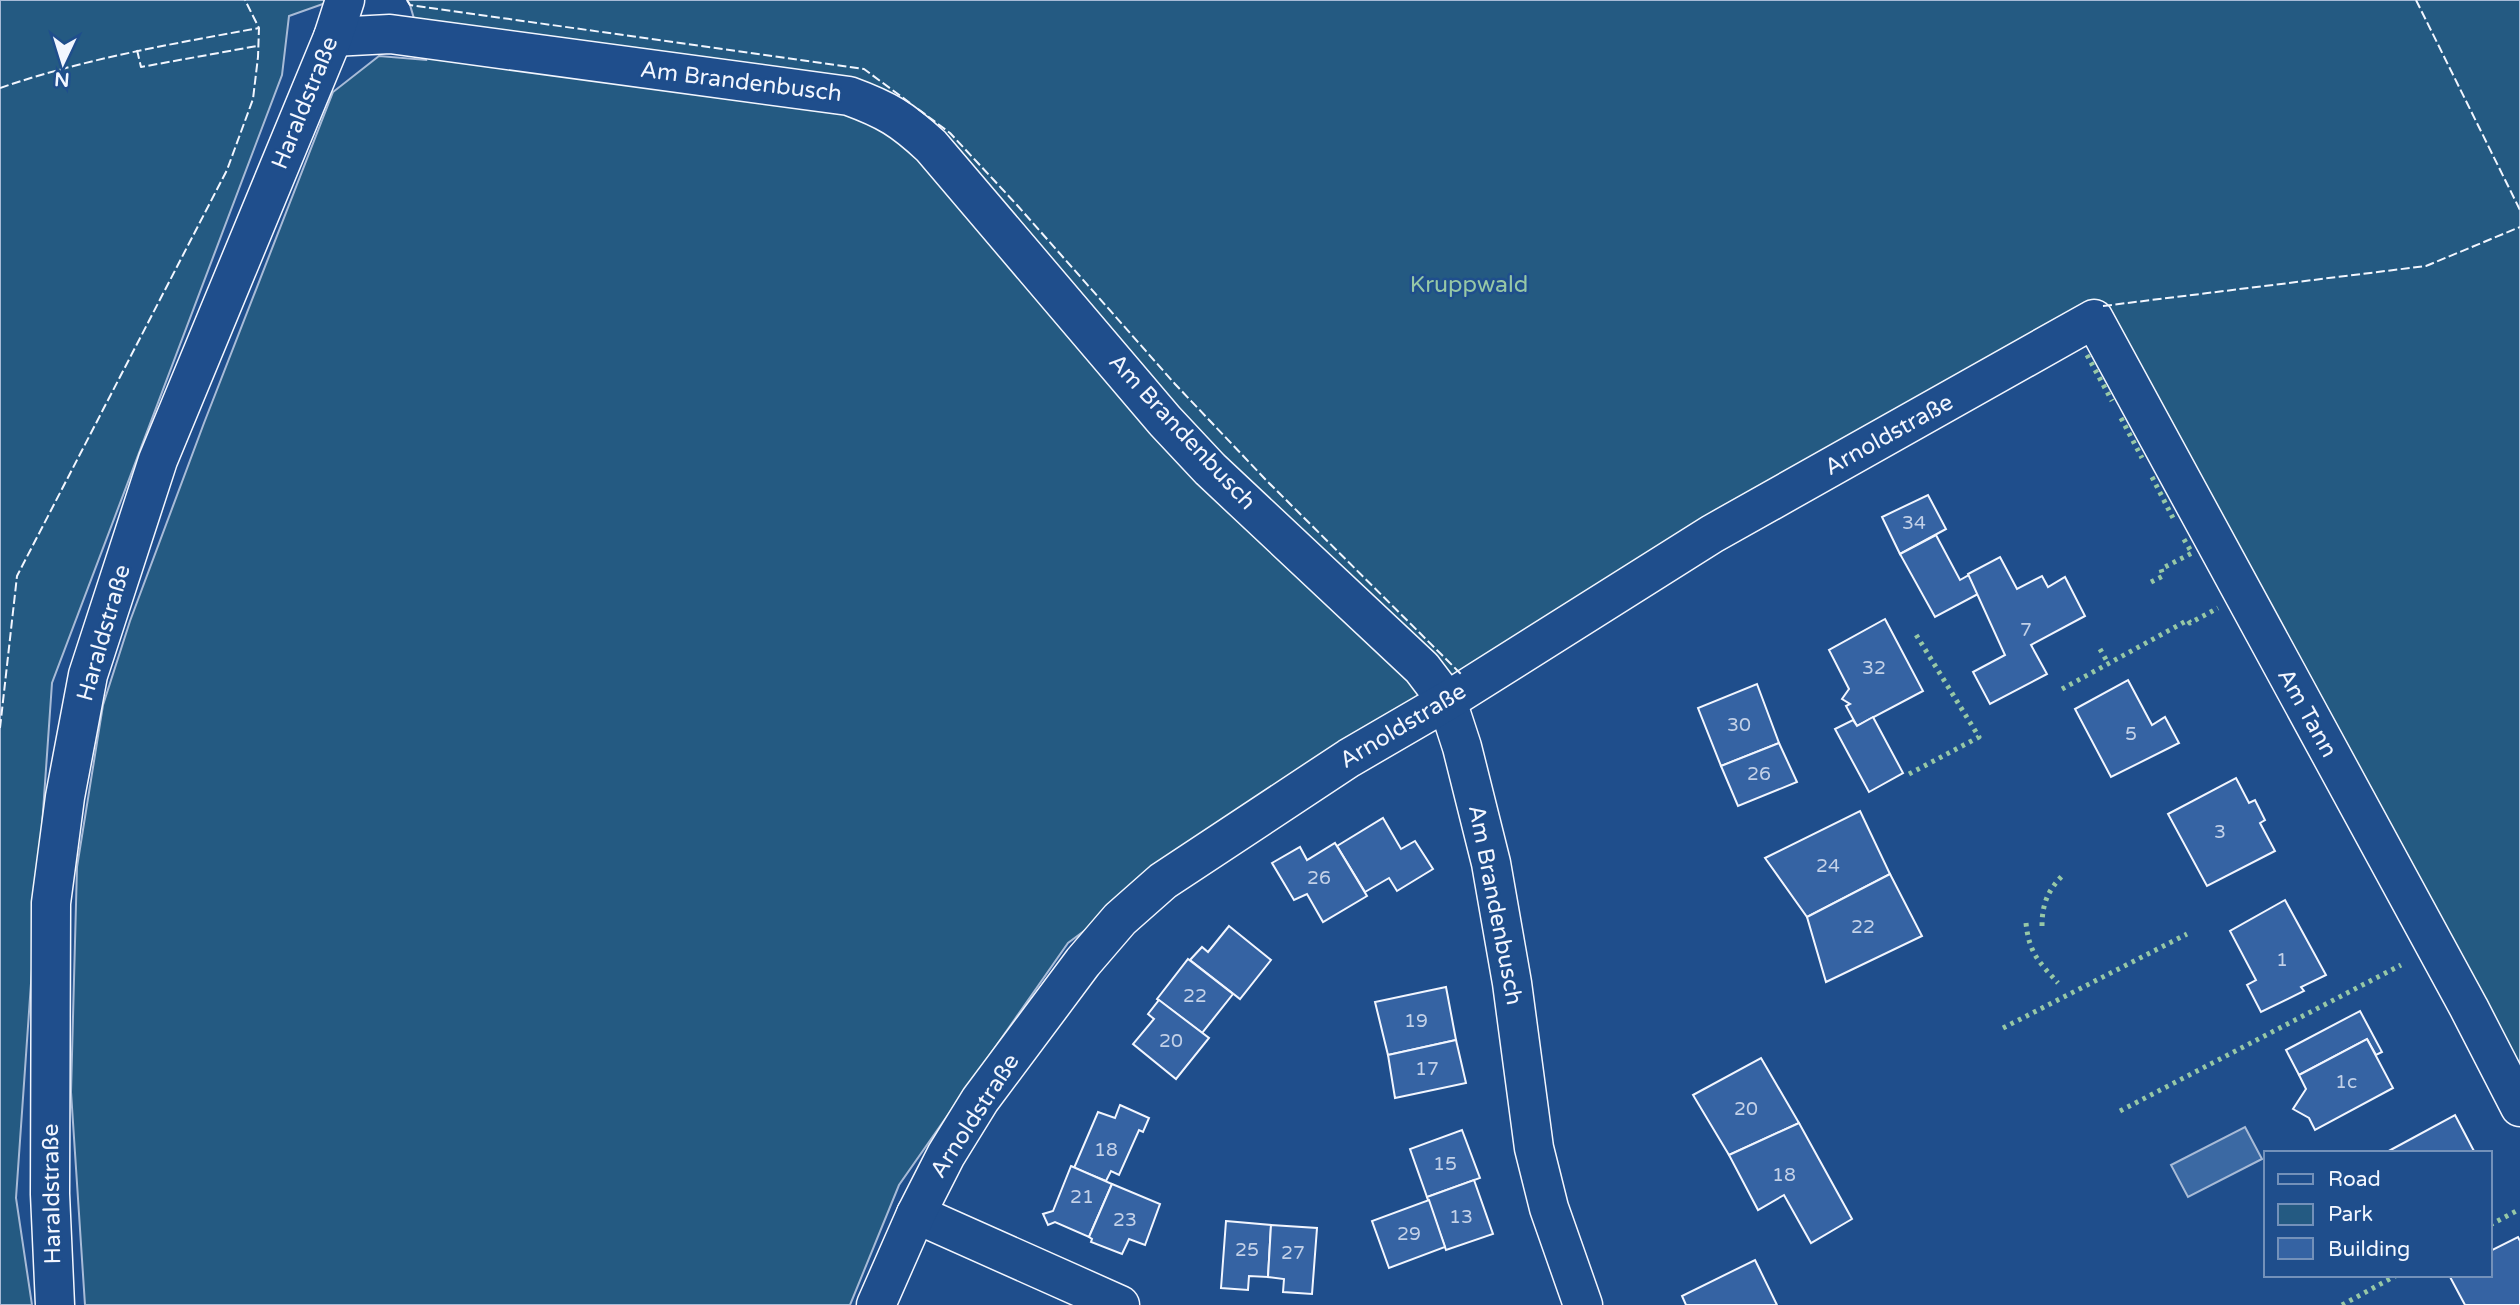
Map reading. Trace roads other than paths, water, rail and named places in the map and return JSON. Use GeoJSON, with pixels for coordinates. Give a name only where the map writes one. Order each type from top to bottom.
{"type":"FeatureCollection","features":[{"type":"Feature","properties":{"kind":"street","name":"Haraldstraße"},"geometry":{"type":"LineString","coordinates":[[55,1305],[50,1194],[51,903],[65,797],[88,675],[158,460],[333,37],[345,0]]}},
{"type":"Feature","properties":{"kind":"street","name":"Am Brandenbusch"},"geometry":{"type":"LineString","coordinates":[[333,37],[390,34],[811,89],[849,96],[876,106],[903,120],[931,146],[1201,460],[1422,668],[1447,701],[1462,747],[1490,863],[1512,983],[1534,1148],[1549,1208],[1583,1305]]}},
{"type":"Feature","properties":{"kind":"street","name":"Arnoldstraße"},"geometry":{"type":"LineString","coordinates":[[876,1305],[916,1214],[946,1155],[979,1100],[1083,962],[1120,919],[1163,881],[1349,758],[1447,701],[1712,534],[2094,319]]}},
{"type":"Feature","properties":{"kind":"street","name":"Am Tann"},"geometry":{"type":"LineString","coordinates":[[2094,319],[2469,1008],[2520,1107]]}},
{"type":"Feature","properties":{"kind":"street"},"geometry":{"type":"LineString","coordinates":[[916,1214],[1120,1305]]}},
{"type":"Feature","properties":{"kind":"park label","name":"Kruppwald"},"geometry":{"type":"Point","coordinates":[1469,285]}}]}
